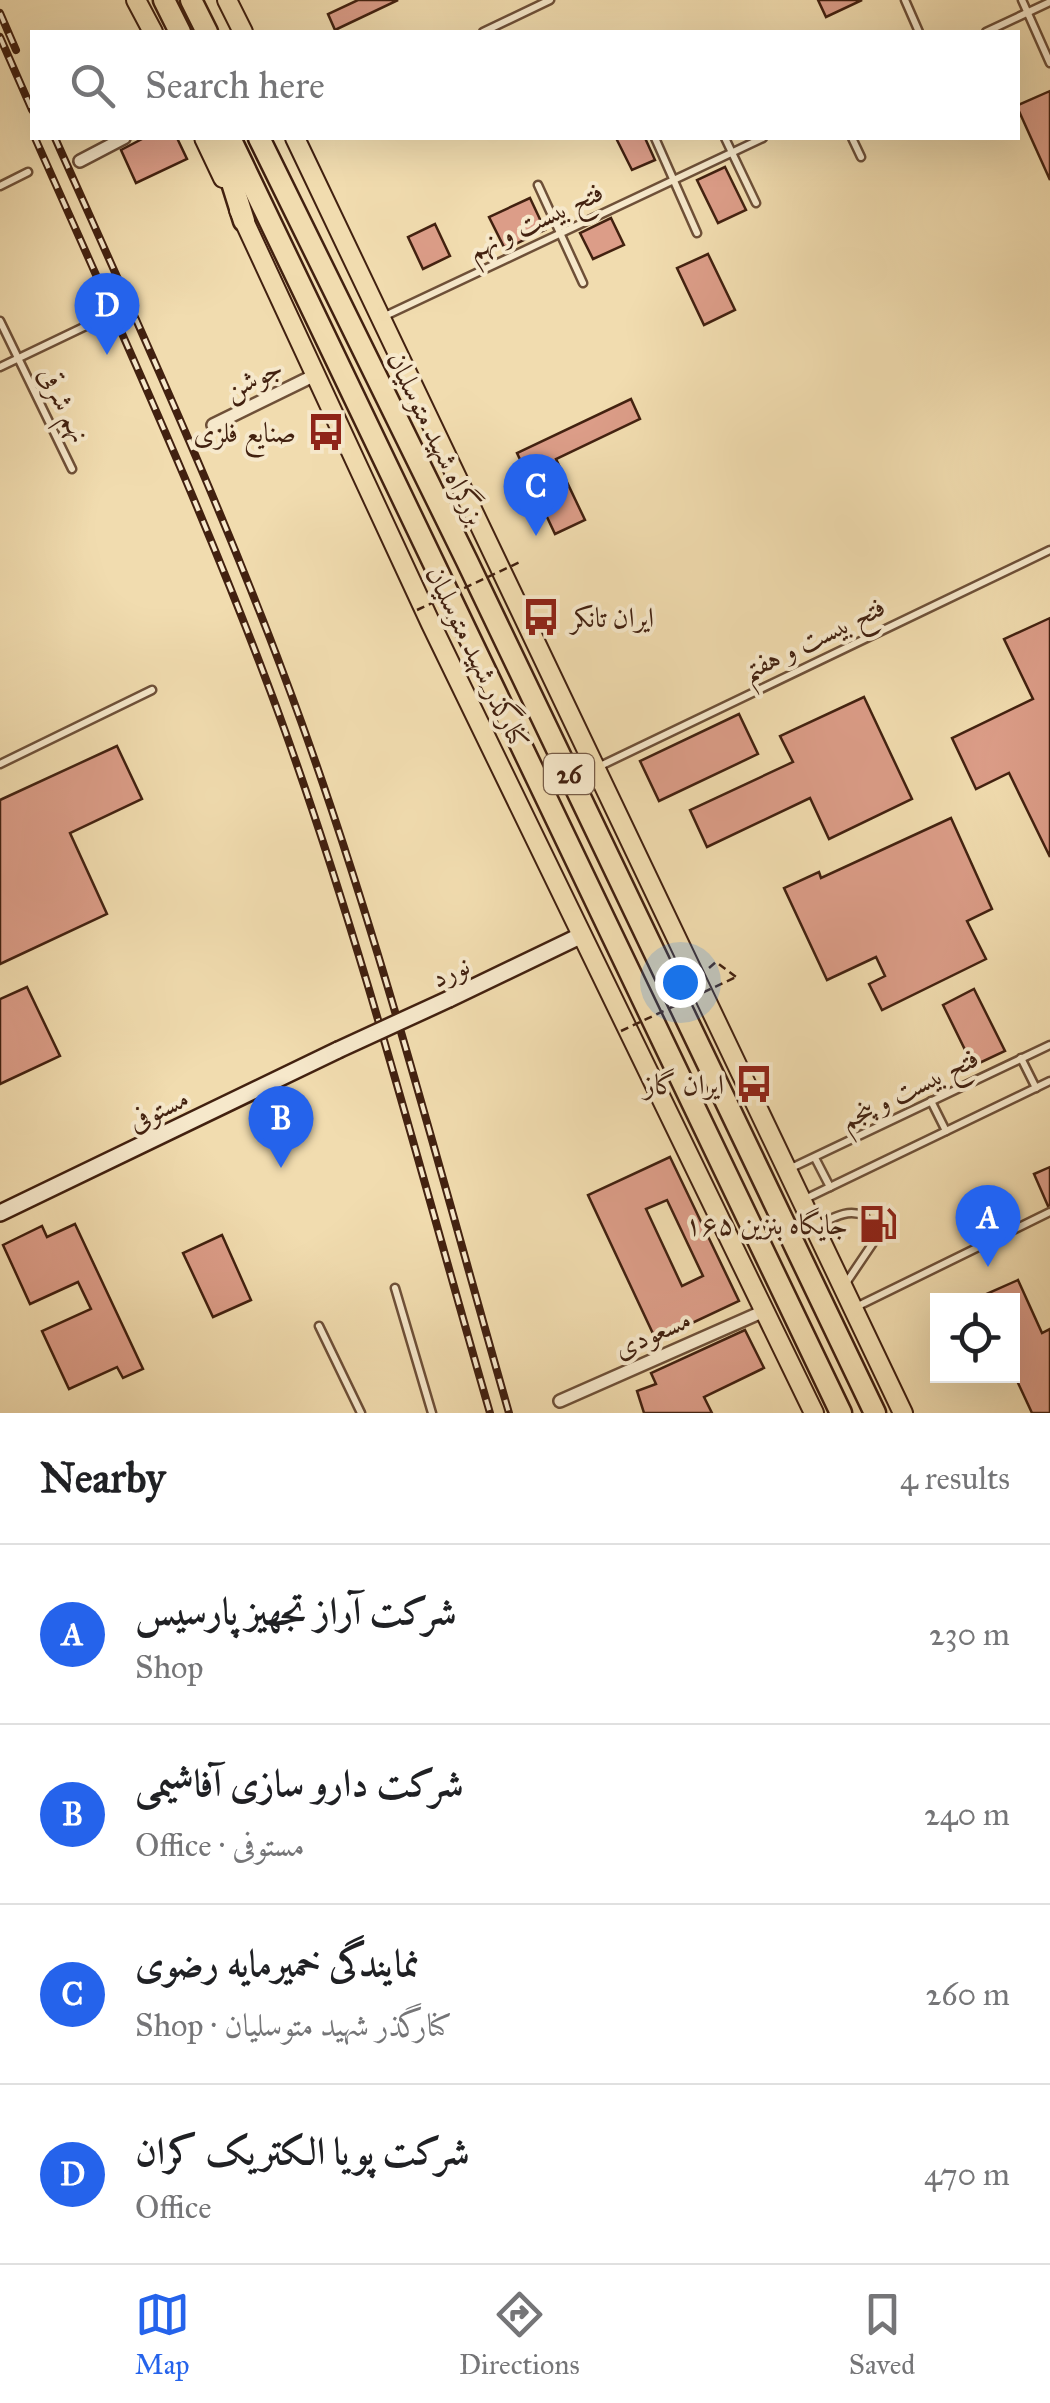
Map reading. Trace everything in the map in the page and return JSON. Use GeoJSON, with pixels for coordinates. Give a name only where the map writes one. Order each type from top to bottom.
{"type":"FeatureCollection","features":[{"type":"Feature","properties":{"kind":"highway"},"geometry":{"type":"LineString","coordinates":[[164,0],[179,30]]}},
{"type":"Feature","properties":{"kind":"highway"},"geometry":{"type":"LineString","coordinates":[[192,0],[207,30]]}},
{"type":"Feature","properties":{"kind":"highway"},"geometry":{"type":"LineString","coordinates":[[219,140],[244,221]]}},
{"type":"Feature","properties":{"kind":"highway","name":"بزرگراه شهید متوسلیان"},"geometry":{"type":"LineString","coordinates":[[231,140],[841,1413]]}},
{"type":"Feature","properties":{"kind":"highway","name":"بزرگراه شهید متوسلیان"},"geometry":{"type":"LineString","coordinates":[[260,140],[468,561],[874,1413]]}},
{"type":"Feature","properties":{"kind":"main road"},"geometry":{"type":"LineString","coordinates":[[136,0],[152,30]]}},
{"type":"Feature","properties":{"kind":"main road"},"geometry":{"type":"LineString","coordinates":[[227,0],[243,30]]}},
{"type":"Feature","properties":{"kind":"main road","name":"کنارگذر شهید متوسلیان"},"geometry":{"type":"LineString","coordinates":[[205,140],[814,1413]]}},
{"type":"Feature","properties":{"kind":"main road","name":"کنارگذر شهید متوسلیان"},"geometry":{"type":"LineString","coordinates":[[296,140],[903,1413]]}},
{"type":"Feature","properties":{"kind":"street"},"geometry":{"type":"LineString","coordinates":[[80,161],[120,140]]}},
{"type":"Feature","properties":{"kind":"street","name":"جوشن"},"geometry":{"type":"LineString","coordinates":[[212,425],[315,375]]}},
{"type":"Feature","properties":{"kind":"street","name":"نورد"},"geometry":{"type":"LineString","coordinates":[[338,1050],[582,935]]}},
{"type":"Feature","properties":{"kind":"street","name":"مستوفی"},"geometry":{"type":"LineString","coordinates":[[0,1213],[338,1050]]}},
{"type":"Feature","properties":{"kind":"street","name":"مسعودی"},"geometry":{"type":"LineString","coordinates":[[560,1401],[764,1311]]}},
{"type":"Feature","properties":{"kind":"lane"},"geometry":{"type":"LineString","coordinates":[[487,30],[550,0]]}},
{"type":"Feature","properties":{"kind":"lane"},"geometry":{"type":"LineString","coordinates":[[904,0],[918,30]]}},
{"type":"Feature","properties":{"kind":"lane"},"geometry":{"type":"LineString","coordinates":[[1022,0],[1050,64]]}},
{"type":"Feature","properties":{"kind":"lane"},"geometry":{"type":"LineString","coordinates":[[990,30],[1050,2]]}},
{"type":"Feature","properties":{"kind":"lane"},"geometry":{"type":"LineString","coordinates":[[656,140],[697,233]]}},
{"type":"Feature","properties":{"kind":"lane"},"geometry":{"type":"LineString","coordinates":[[726,140],[756,203]]}},
{"type":"Feature","properties":{"kind":"lane","name":"فتح بیست و نهم"},"geometry":{"type":"LineString","coordinates":[[381,318],[759,140]]}},
{"type":"Feature","properties":{"kind":"lane"},"geometry":{"type":"LineString","coordinates":[[853,140],[861,157]]}},
{"type":"Feature","properties":{"kind":"lane"},"geometry":{"type":"LineString","coordinates":[[0,186],[28,172]]}},
{"type":"Feature","properties":{"kind":"lane"},"geometry":{"type":"LineString","coordinates":[[538,185],[583,283]]}},
{"type":"Feature","properties":{"kind":"lane","name":"نهم شرقی"},"geometry":{"type":"LineString","coordinates":[[0,321],[72,469]]}},
{"type":"Feature","properties":{"kind":"lane"},"geometry":{"type":"LineString","coordinates":[[0,367],[90,324]]}},
{"type":"Feature","properties":{"kind":"lane","name":"فتح بیست و هفتم"},"geometry":{"type":"LineString","coordinates":[[596,768],[1050,550]]}},
{"type":"Feature","properties":{"kind":"lane"},"geometry":{"type":"LineString","coordinates":[[0,764],[152,690]]}},
{"type":"Feature","properties":{"kind":"lane","name":"فتح بیست و پنجم"},"geometry":{"type":"LineString","coordinates":[[788,1170],[1050,1046]]}},
{"type":"Feature","properties":{"kind":"lane"},"geometry":{"type":"LineString","coordinates":[[1022,1058],[1036,1088]]}},
{"type":"Feature","properties":{"kind":"lane","name":"فتح بیست و پنجم"},"geometry":{"type":"LineString","coordinates":[[802,1200],[1050,1082]]}},
{"type":"Feature","properties":{"kind":"lane"},"geometry":{"type":"LineString","coordinates":[[931,1101],[946,1132]]}},
{"type":"Feature","properties":{"kind":"lane"},"geometry":{"type":"LineString","coordinates":[[816,1158],[830,1187]]}},
{"type":"Feature","properties":{"kind":"lane"},"geometry":{"type":"LineString","coordinates":[[814,1227],[842,1214],[854,1212],[865,1216],[873,1243],[843,1287]]}},
{"type":"Feature","properties":{"kind":"lane"},"geometry":{"type":"LineString","coordinates":[[853,1308],[1050,1212]]}},
{"type":"Feature","properties":{"kind":"lane"},"geometry":{"type":"LineString","coordinates":[[395,1288],[432,1413]]}},
{"type":"Feature","properties":{"kind":"lane"},"geometry":{"type":"LineString","coordinates":[[318,1326],[361,1413]]}},
{"type":"Feature","properties":{"kind":"path"},"geometry":{"type":"LineString","coordinates":[[417,610],[520,562]]}},
{"type":"Feature","properties":{"kind":"path"},"geometry":{"type":"LineString","coordinates":[[621,1031],[736,977],[716,962]]}},
{"type":"Feature","properties":{"kind":"building"},"geometry":{"type":"Polygon","coordinates":[[[358,0],[398,0],[335,30],[328,14],[358,0]]]}},
{"type":"Feature","properties":{"kind":"building"},"geometry":{"type":"Polygon","coordinates":[[[818,0],[862,0],[826,17],[818,0]]]}},
{"type":"Feature","properties":{"kind":"building"},"geometry":{"type":"Polygon","coordinates":[[[1050,91],[1050,180],[1020,113],[1020,104],[1050,91]]]}},
{"type":"Feature","properties":{"kind":"building"},"geometry":{"type":"Polygon","coordinates":[[[140,140],[178,140],[187,159],[136,183],[121,150],[140,140]]]}},
{"type":"Feature","properties":{"kind":"building"},"geometry":{"type":"Polygon","coordinates":[[[617,140],[646,140],[655,160],[632,170],[617,140]]]}},
{"type":"Feature","properties":{"kind":"building"},"geometry":{"type":"Polygon","coordinates":[[[725,167],[746,210],[718,223],[697,180],[725,167]]]}},
{"type":"Feature","properties":{"kind":"building"},"geometry":{"type":"Polygon","coordinates":[[[530,198],[545,230],[505,249],[489,217],[530,198]]]}},
{"type":"Feature","properties":{"kind":"building"},"geometry":{"type":"Polygon","coordinates":[[[611,218],[624,245],[593,259],[580,233],[611,218]]]}},
{"type":"Feature","properties":{"kind":"building"},"geometry":{"type":"Polygon","coordinates":[[[435,224],[450,256],[423,269],[408,237],[435,224]]]}},
{"type":"Feature","properties":{"kind":"building"},"geometry":{"type":"Polygon","coordinates":[[[708,254],[735,310],[704,325],[677,268],[708,254]]]}},
{"type":"Feature","properties":{"kind":"building"},"geometry":{"type":"Polygon","coordinates":[[[631,399],[640,419],[556,459],[585,520],[555,534],[517,453],[631,399]]]}},
{"type":"Feature","properties":{"kind":"building"},"geometry":{"type":"Polygon","coordinates":[[[1050,618],[1050,857],[1009,773],[976,789],[952,738],[1033,699],[1004,639],[1050,618]]]}},
{"type":"Feature","properties":{"kind":"building"},"geometry":{"type":"Polygon","coordinates":[[[864,697],[912,799],[829,839],[810,798],[707,847],[690,810],[793,762],[780,736],[864,697]]]}},
{"type":"Feature","properties":{"kind":"building"},"geometry":{"type":"Polygon","coordinates":[[[739,714],[758,754],[659,801],[640,761],[739,714]]]}},
{"type":"Feature","properties":{"kind":"building"},"geometry":{"type":"Polygon","coordinates":[[[117,746],[142,799],[70,833],[107,914],[0,964],[0,800],[117,746]]]}},
{"type":"Feature","properties":{"kind":"building"},"geometry":{"type":"Polygon","coordinates":[[[951,818],[992,909],[967,921],[986,959],[882,1010],[869,984],[885,976],[876,957],[827,980],[784,888],[819,872],[821,878],[951,818]]]}},
{"type":"Feature","properties":{"kind":"building"},"geometry":{"type":"Polygon","coordinates":[[[27,987],[60,1056],[0,1084],[0,999],[27,987]]]}},
{"type":"Feature","properties":{"kind":"building"},"geometry":{"type":"Polygon","coordinates":[[[974,989],[1005,1051],[973,1066],[943,1005],[974,989]]]}},
{"type":"Feature","properties":{"kind":"building"},"geometry":{"type":"Polygon","coordinates":[[[670,1157],[739,1301],[656,1340],[588,1195],[670,1157]],[[667,1200],[646,1209],[682,1286],[703,1276],[667,1200]]]}},
{"type":"Feature","properties":{"kind":"building"},"geometry":{"type":"Polygon","coordinates":[[[1050,1167],[1050,1205],[1048,1206],[1034,1174],[1050,1167]]]}},
{"type":"Feature","properties":{"kind":"building"},"geometry":{"type":"Polygon","coordinates":[[[75,1224],[143,1369],[123,1378],[117,1367],[69,1389],[42,1331],[91,1309],[78,1282],[30,1304],[3,1245],[42,1226],[47,1237],[75,1224]]]}},
{"type":"Feature","properties":{"kind":"building"},"geometry":{"type":"Polygon","coordinates":[[[222,1235],[251,1300],[213,1317],[183,1253],[222,1235]]]}},
{"type":"Feature","properties":{"kind":"building"},"geometry":{"type":"Polygon","coordinates":[[[1018,1280],[1042,1333],[1050,1329],[1050,1413],[1032,1413],[1018,1383],[1020,1293],[989,1293],[1018,1280]]]}},
{"type":"Feature","properties":{"kind":"building"},"geometry":{"type":"Polygon","coordinates":[[[745,1330],[764,1368],[704,1397],[712,1413],[644,1413],[637,1391],[656,1384],[651,1373],[745,1330]]]}},
{"type":"Feature","properties":{"kind":"railway"},"geometry":{"type":"LineString","coordinates":[[0,13],[16,50]]}},
{"type":"Feature","properties":{"kind":"railway"},"geometry":{"type":"LineString","coordinates":[[0,37],[30,105]]}},
{"type":"Feature","properties":{"kind":"railway"},"geometry":{"type":"LineString","coordinates":[[36,140],[197,506],[285,731],[368,985],[490,1413]]}},
{"type":"Feature","properties":{"kind":"railway"},"geometry":{"type":"LineString","coordinates":[[56,140],[215,502],[302,724],[386,980],[509,1413]]}},
{"type":"Feature","properties":{"kind":"place","name":"شرکت پویا الکتریک کران"},"geometry":{"type":"Point","coordinates":[107,355]}},
{"type":"Feature","properties":{"kind":"place","name":"صنایع فلزی"},"geometry":{"type":"Point","coordinates":[326,432]}},
{"type":"Feature","properties":{"kind":"place","name":"نمایندگی خمیرمایه رضوی"},"geometry":{"type":"Point","coordinates":[536,536]}},
{"type":"Feature","properties":{"kind":"place","name":"ایران تانکر"},"geometry":{"type":"Point","coordinates":[541,617]}},
{"type":"Feature","properties":{"kind":"place","name":"ایران گاز"},"geometry":{"type":"Point","coordinates":[754,1084]}},
{"type":"Feature","properties":{"kind":"place","name":"شرکت دارو سازی آفاشیمی"},"geometry":{"type":"Point","coordinates":[281,1168]}},
{"type":"Feature","properties":{"kind":"place","name":"جایگاه بنزین ۱۶۵"},"geometry":{"type":"Point","coordinates":[878,1224]}},
{"type":"Feature","properties":{"kind":"place","name":"شرکت آراز تجهیز پارسیس"},"geometry":{"type":"Point","coordinates":[988,1267]}}]}
